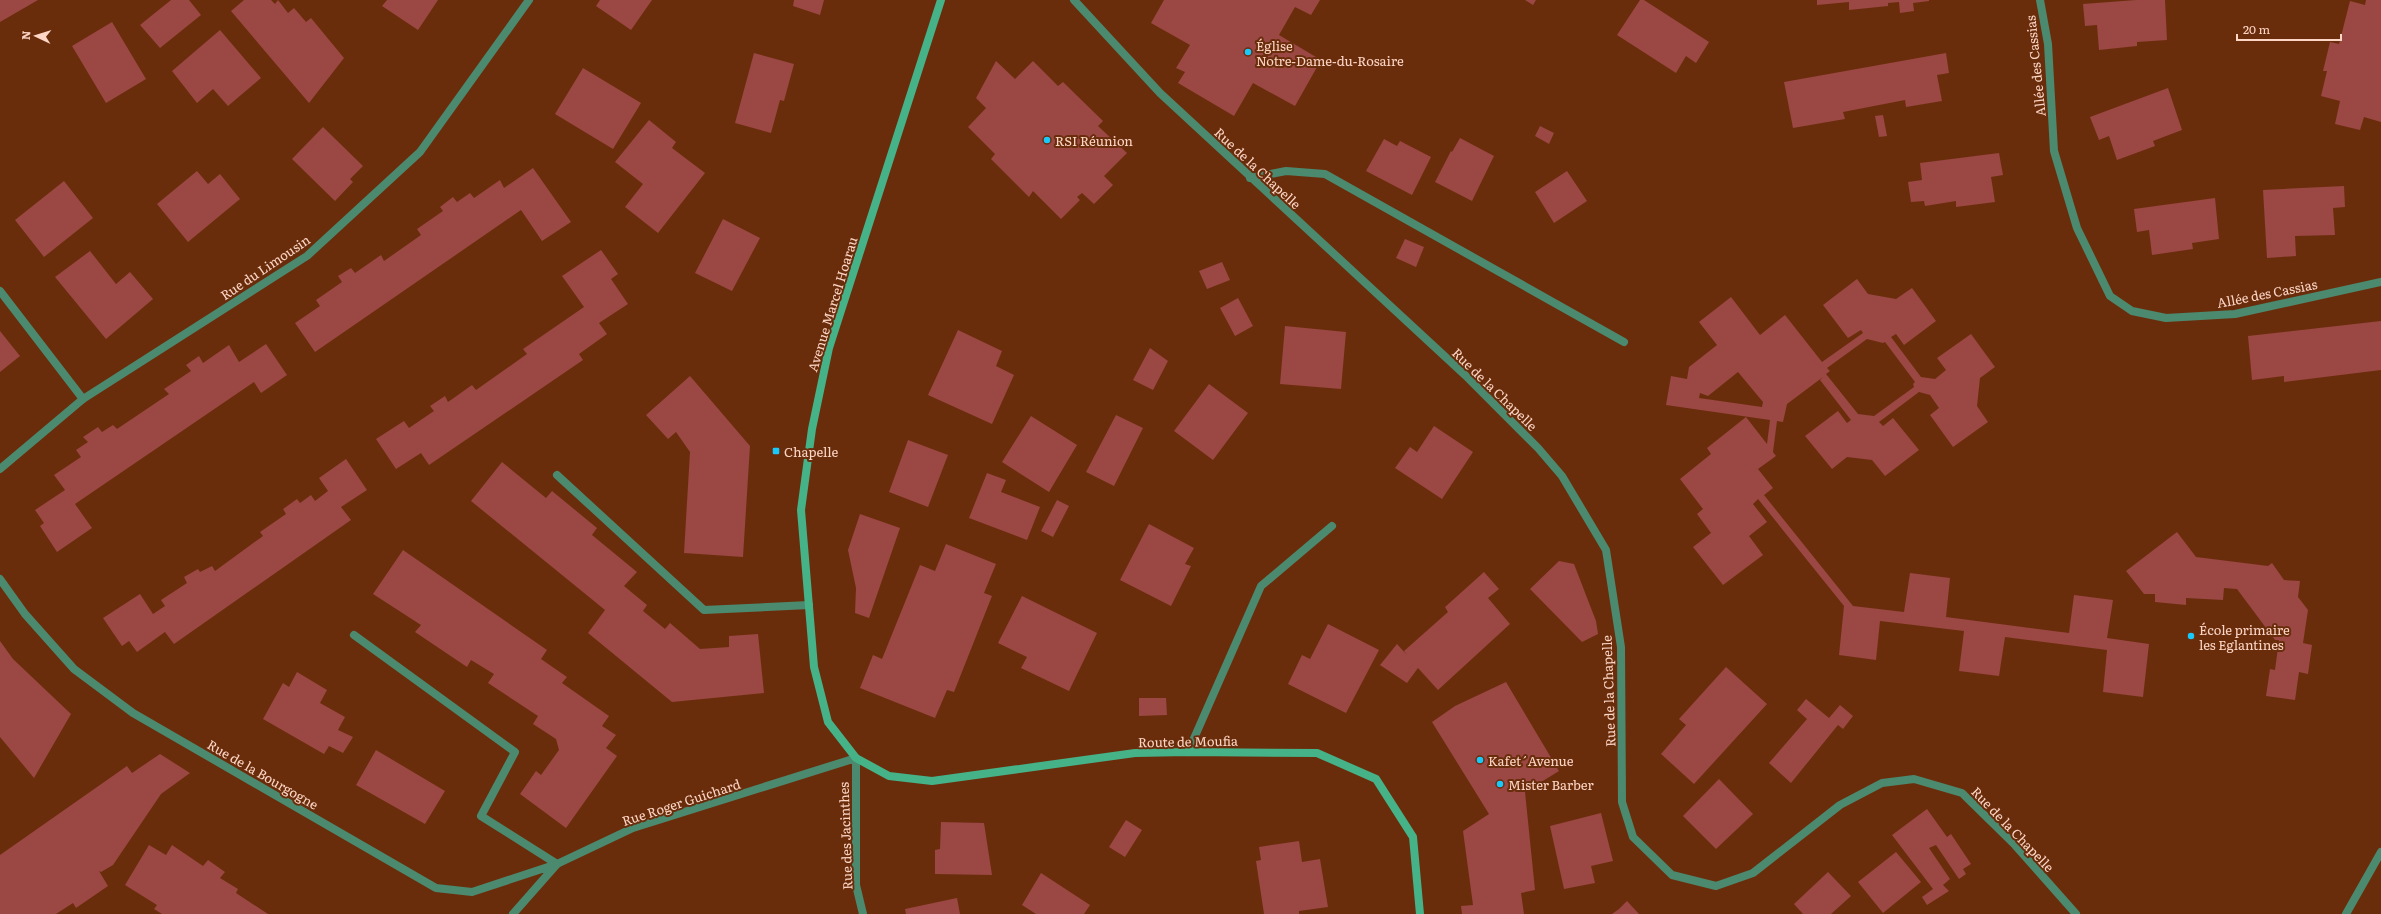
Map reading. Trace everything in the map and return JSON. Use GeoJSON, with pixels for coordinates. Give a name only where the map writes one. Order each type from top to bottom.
{"type":"FeatureCollection","features":[{"type":"Feature","properties":{"kind":"main road","name":"Avenue Marcel Hoarau"},"geometry":{"type":"LineString","coordinates":[[856,758],[828,722],[814,667],[801,510],[813,422],[829,348],[941,0]]}},
{"type":"Feature","properties":{"kind":"main road","name":"Route de Moufia"},"geometry":{"type":"LineString","coordinates":[[856,758],[889,776],[932,782],[1136,753],[1318,753],[1376,779],[1413,837],[1420,914]]}},
{"type":"Feature","properties":{"kind":"street","name":"Rue du Limousin"},"geometry":{"type":"LineString","coordinates":[[0,469],[84,399],[307,256],[420,152],[529,0]]}},
{"type":"Feature","properties":{"kind":"street","name":"Rue de la Chapelle"},"geometry":{"type":"LineString","coordinates":[[1074,0],[1160,93],[1250,178],[1465,375],[1538,448],[1566,483],[1606,550],[1621,647],[1622,802],[1633,837],[1672,875],[1716,886],[1753,873],[1840,805],[1882,783],[1914,779],[1962,793],[2015,845],[2076,914]]}},
{"type":"Feature","properties":{"kind":"street","name":"Allée des Cassias"},"geometry":{"type":"LineString","coordinates":[[2040,0],[2048,44],[2054,151],[2077,228],[2110,296],[2132,311],[2166,318],[2235,314],[2381,282]]}},
{"type":"Feature","properties":{"kind":"street"},"geometry":{"type":"LineString","coordinates":[[1250,178],[1286,171],[1325,174],[1624,342]]}},
{"type":"Feature","properties":{"kind":"street"},"geometry":{"type":"LineString","coordinates":[[0,291],[84,399]]}},
{"type":"Feature","properties":{"kind":"street"},"geometry":{"type":"LineString","coordinates":[[557,475],[704,610],[809,605]]}},
{"type":"Feature","properties":{"kind":"street"},"geometry":{"type":"LineString","coordinates":[[1188,752],[1261,586],[1332,526]]}},
{"type":"Feature","properties":{"kind":"street","name":"Rue de la Bourgogne"},"geometry":{"type":"LineString","coordinates":[[0,579],[24,614],[74,669],[133,713],[436,888],[472,892],[557,864]]}},
{"type":"Feature","properties":{"kind":"street"},"geometry":{"type":"LineString","coordinates":[[354,635],[515,752],[481,816],[557,864]]}},
{"type":"Feature","properties":{"kind":"street","name":"Rue Roger Guichard"},"geometry":{"type":"LineString","coordinates":[[513,914],[557,864],[634,828],[856,758]]}},
{"type":"Feature","properties":{"kind":"street","name":"Rue des Jacinthes"},"geometry":{"type":"LineString","coordinates":[[856,758],[856,885],[863,914]]}},
{"type":"Feature","properties":{"kind":"street"},"geometry":{"type":"LineString","coordinates":[[2346,914],[2381,852]]}},
{"type":"Feature","properties":{"kind":"building"},"geometry":{"type":"Polygon","coordinates":[[[0,0],[38,0],[0,22],[0,0]]]}},
{"type":"Feature","properties":{"kind":"building"},"geometry":{"type":"Polygon","coordinates":[[[171,0],[189,0],[201,15],[160,48],[140,25],[171,0]]]}},
{"type":"Feature","properties":{"kind":"building"},"geometry":{"type":"Polygon","coordinates":[[[244,0],[271,0],[275,4],[278,0],[288,13],[294,8],[306,22],[311,18],[344,58],[309,103],[231,11],[244,0]]]}},
{"type":"Feature","properties":{"kind":"building"},"geometry":{"type":"Polygon","coordinates":[[[387,0],[438,0],[418,30],[382,6],[387,0]]]}},
{"type":"Feature","properties":{"kind":"building"},"geometry":{"type":"Polygon","coordinates":[[[600,0],[652,0],[631,30],[596,6],[600,0]]]}},
{"type":"Feature","properties":{"kind":"building"},"geometry":{"type":"Polygon","coordinates":[[[794,0],[824,0],[820,15],[793,6],[794,0]]]}},
{"type":"Feature","properties":{"kind":"building","name":"Église Notre-Dame-du-Rosaire"},"geometry":{"type":"Polygon","coordinates":[[[1164,0],[1320,0],[1311,15],[1295,7],[1279,35],[1321,60],[1295,106],[1253,83],[1234,116],[1178,83],[1185,72],[1176,68],[1190,45],[1151,23],[1164,0]]]}},
{"type":"Feature","properties":{"kind":"building"},"geometry":{"type":"Polygon","coordinates":[[[1525,0],[1536,0],[1533,5],[1525,0]]]}},
{"type":"Feature","properties":{"kind":"building"},"geometry":{"type":"Polygon","coordinates":[[[1640,0],[1644,0],[1709,42],[1696,63],[1686,56],[1676,73],[1617,35],[1640,0]]]}},
{"type":"Feature","properties":{"kind":"building"},"geometry":{"type":"Polygon","coordinates":[[[1817,0],[1929,1],[1913,3],[1914,11],[1900,13],[1899,2],[1888,3],[1888,6],[1849,10],[1849,2],[1817,5],[1817,0]]]}},
{"type":"Feature","properties":{"kind":"building"},"geometry":{"type":"Polygon","coordinates":[[[2136,0],[2165,0],[2167,40],[2137,42],[2137,46],[2099,50],[2097,25],[2085,26],[2083,4],[2136,0]]]}},
{"type":"Feature","properties":{"kind":"building"},"geometry":{"type":"Polygon","coordinates":[[[2366,0],[2381,0],[2381,122],[2364,117],[2360,130],[2335,124],[2340,101],[2321,96],[2327,71],[2323,71],[2330,42],[2339,44],[2350,1],[2365,5],[2366,0]]]}},
{"type":"Feature","properties":{"kind":"building"},"geometry":{"type":"Polygon","coordinates":[[[112,22],[146,79],[106,103],[72,46],[112,22]]]}},
{"type":"Feature","properties":{"kind":"building"},"geometry":{"type":"Polygon","coordinates":[[[220,30],[261,78],[228,106],[213,89],[197,103],[172,71],[220,30]]]}},
{"type":"Feature","properties":{"kind":"building"},"geometry":{"type":"Polygon","coordinates":[[[754,53],[794,64],[784,101],[780,100],[771,133],[735,123],[754,53]]]}},
{"type":"Feature","properties":{"kind":"building"},"geometry":{"type":"Polygon","coordinates":[[[1946,53],[1949,73],[1937,75],[1942,101],[1906,107],[1905,100],[1843,112],[1845,119],[1793,128],[1784,82],[1946,53]]]}},
{"type":"Feature","properties":{"kind":"building","name":"RSI Réunion"},"geometry":{"type":"Polygon","coordinates":[[[996,61],[1015,79],[1033,61],[1058,86],[1063,82],[1103,121],[1098,126],[1127,153],[1104,176],[1113,185],[1094,204],[1082,193],[1077,197],[1080,200],[1061,219],[1033,191],[1029,197],[991,159],[995,154],[968,127],[986,108],[976,98],[996,61]]]}},
{"type":"Feature","properties":{"kind":"building"},"geometry":{"type":"Polygon","coordinates":[[[583,68],[641,103],[613,149],[555,114],[583,68]]]}},
{"type":"Feature","properties":{"kind":"building"},"geometry":{"type":"Polygon","coordinates":[[[2168,88],[2182,130],[2153,141],[2155,146],[2117,160],[2109,136],[2099,140],[2090,117],[2168,88]]]}},
{"type":"Feature","properties":{"kind":"building"},"geometry":{"type":"Polygon","coordinates":[[[1883,115],[1887,136],[1879,137],[1875,116],[1883,115]]]}},
{"type":"Feature","properties":{"kind":"building"},"geometry":{"type":"Polygon","coordinates":[[[649,120],[676,142],[672,148],[705,173],[658,233],[625,207],[643,184],[615,162],[649,120]]]}},
{"type":"Feature","properties":{"kind":"building"},"geometry":{"type":"Polygon","coordinates":[[[1540,126],[1554,133],[1549,144],[1535,136],[1540,126]]]}},
{"type":"Feature","properties":{"kind":"building"},"geometry":{"type":"Polygon","coordinates":[[[323,127],[363,166],[350,179],[353,182],[335,201],[292,159],[323,127]]]}},
{"type":"Feature","properties":{"kind":"building"},"geometry":{"type":"Polygon","coordinates":[[[1460,138],[1494,156],[1472,201],[1435,182],[1451,151],[1452,152],[1460,138]]]}},
{"type":"Feature","properties":{"kind":"building"},"geometry":{"type":"Polygon","coordinates":[[[1384,139],[1397,146],[1400,141],[1431,157],[1412,195],[1366,171],[1384,139]]]}},
{"type":"Feature","properties":{"kind":"building"},"geometry":{"type":"Polygon","coordinates":[[[1999,153],[2003,175],[1991,177],[1995,202],[1956,207],[1956,201],[1925,206],[1924,201],[1911,202],[1908,182],[1922,180],[1920,163],[1999,153]]]}},
{"type":"Feature","properties":{"kind":"building"},"geometry":{"type":"Polygon","coordinates":[[[533,168],[571,222],[542,241],[521,210],[315,352],[295,323],[320,306],[316,300],[342,282],[338,276],[351,268],[355,273],[381,255],[384,261],[421,235],[417,229],[443,211],[440,207],[453,197],[457,202],[470,193],[474,198],[500,180],[504,188],[533,168]]]}},
{"type":"Feature","properties":{"kind":"building"},"geometry":{"type":"Polygon","coordinates":[[[197,171],[208,184],[220,174],[240,199],[188,242],[157,204],[197,171]]]}},
{"type":"Feature","properties":{"kind":"building"},"geometry":{"type":"Polygon","coordinates":[[[1567,171],[1587,201],[1554,223],[1535,192],[1567,171]]]}},
{"type":"Feature","properties":{"kind":"building"},"geometry":{"type":"Polygon","coordinates":[[[64,181],[93,218],[44,257],[15,220],[64,181]]]}},
{"type":"Feature","properties":{"kind":"building"},"geometry":{"type":"Polygon","coordinates":[[[2344,186],[2345,207],[2333,208],[2335,235],[2295,236],[2296,256],[2267,258],[2263,190],[2344,186]]]}},
{"type":"Feature","properties":{"kind":"building"},"geometry":{"type":"Polygon","coordinates":[[[2215,198],[2219,239],[2192,243],[2193,249],[2152,255],[2149,230],[2137,232],[2134,209],[2215,198]]]}},
{"type":"Feature","properties":{"kind":"building"},"geometry":{"type":"Polygon","coordinates":[[[723,219],[760,238],[732,291],[695,273],[723,219]]]}},
{"type":"Feature","properties":{"kind":"building"},"geometry":{"type":"Polygon","coordinates":[[[1405,239],[1424,247],[1416,267],[1396,258],[1405,239]]]}},
{"type":"Feature","properties":{"kind":"building"},"geometry":{"type":"Polygon","coordinates":[[[601,250],[618,274],[611,279],[628,304],[599,323],[607,334],[579,354],[583,360],[429,465],[421,453],[396,469],[376,439],[404,421],[409,428],[434,411],[430,406],[445,396],[448,402],[472,385],[476,390],[527,354],[523,349],[584,307],[562,276],[601,250]]]}},
{"type":"Feature","properties":{"kind":"building"},"geometry":{"type":"Polygon","coordinates":[[[90,251],[116,284],[130,272],[153,299],[106,339],[55,277],[90,251]]]}},
{"type":"Feature","properties":{"kind":"building"},"geometry":{"type":"Polygon","coordinates":[[[1222,262],[1230,280],[1207,289],[1199,271],[1222,262]]]}},
{"type":"Feature","properties":{"kind":"building"},"geometry":{"type":"Polygon","coordinates":[[[1857,279],[1868,294],[1896,299],[1912,288],[1936,321],[1904,345],[1896,334],[1891,337],[1921,377],[1935,379],[1946,370],[1937,358],[1971,334],[1995,367],[1980,378],[1977,406],[1988,422],[1953,447],[1930,415],[1939,408],[1930,395],[1919,392],[1879,422],[1883,426],[1893,418],[1919,450],[1885,476],[1872,460],[1847,457],[1832,469],[1805,436],[1838,411],[1847,423],[1851,420],[1820,380],[1823,377],[1787,404],[1783,422],[1777,421],[1773,452],[1776,456],[1758,469],[1773,488],[1764,495],[1853,606],[1904,612],[1910,573],[1950,578],[1946,617],[2069,633],[2074,595],[2113,600],[2107,638],[2149,644],[2143,697],[2103,692],[2107,650],[2005,637],[1999,676],[1959,671],[1964,631],[1880,621],[1876,660],[1839,655],[1844,606],[1758,499],[1753,504],[1767,522],[1749,536],[1763,555],[1723,585],[1693,547],[1711,533],[1697,514],[1703,509],[1680,479],[1711,454],[1707,448],[1746,417],[1767,444],[1770,420],[1666,405],[1671,376],[1687,379],[1689,367],[1717,345],[1699,322],[1731,297],[1760,335],[1785,315],[1822,362],[1863,333],[1861,330],[1848,338],[1823,305],[1857,279]],[[1867,339],[1827,368],[1830,371],[1826,374],[1858,414],[1874,416],[1914,387],[1913,384],[1915,382],[1885,342],[1883,343],[1867,339]],[[1738,372],[1708,396],[1700,393],[1699,398],[1762,407],[1763,402],[1738,372]]]}},
{"type":"Feature","properties":{"kind":"building"},"geometry":{"type":"Polygon","coordinates":[[[1238,298],[1253,326],[1235,336],[1220,308],[1238,298]]]}},
{"type":"Feature","properties":{"kind":"building"},"geometry":{"type":"Polygon","coordinates":[[[2381,321],[2381,370],[2284,382],[2284,376],[2252,380],[2248,336],[2381,321]]]}},
{"type":"Feature","properties":{"kind":"building"},"geometry":{"type":"Polygon","coordinates":[[[1285,326],[1346,332],[1341,389],[1280,384],[1285,326]]]}},
{"type":"Feature","properties":{"kind":"building"},"geometry":{"type":"Polygon","coordinates":[[[958,330],[1002,351],[996,366],[1014,375],[992,424],[928,395],[958,330]]]}},
{"type":"Feature","properties":{"kind":"building"},"geometry":{"type":"Polygon","coordinates":[[[0,331],[20,356],[0,372],[0,331]]]}},
{"type":"Feature","properties":{"kind":"building"},"geometry":{"type":"Polygon","coordinates":[[[266,344],[287,375],[261,393],[254,382],[75,504],[92,528],[57,552],[40,526],[44,523],[35,510],[65,490],[54,475],[81,457],[76,450],[88,442],[83,437],[98,427],[102,432],[113,425],[117,429],[169,394],[164,389],[191,371],[186,365],[199,356],[203,363],[229,345],[239,362],[266,344]]]}},
{"type":"Feature","properties":{"kind":"building"},"geometry":{"type":"Polygon","coordinates":[[[1150,348],[1168,361],[1153,390],[1133,380],[1150,348]]]}},
{"type":"Feature","properties":{"kind":"building"},"geometry":{"type":"Polygon","coordinates":[[[690,376],[750,446],[743,557],[684,553],[690,452],[676,432],[668,439],[646,415],[690,376]]]}},
{"type":"Feature","properties":{"kind":"building"},"geometry":{"type":"Polygon","coordinates":[[[1209,384],[1248,413],[1213,460],[1174,431],[1209,384]]]}},
{"type":"Feature","properties":{"kind":"building"},"geometry":{"type":"Polygon","coordinates":[[[1116,415],[1143,428],[1114,486],[1086,472],[1116,415]]]}},
{"type":"Feature","properties":{"kind":"building"},"geometry":{"type":"Polygon","coordinates":[[[1031,416],[1077,445],[1049,492],[1002,462],[1031,416]]]}},
{"type":"Feature","properties":{"kind":"building"},"geometry":{"type":"Polygon","coordinates":[[[1434,426],[1473,452],[1442,499],[1395,468],[1410,447],[1417,452],[1434,426]]]}},
{"type":"Feature","properties":{"kind":"building"},"geometry":{"type":"Polygon","coordinates":[[[908,440],[948,455],[928,507],[889,492],[908,440]]]}},
{"type":"Feature","properties":{"kind":"building"},"geometry":{"type":"Polygon","coordinates":[[[346,459],[367,490],[341,507],[351,520],[174,644],[165,632],[137,652],[129,641],[122,646],[103,618],[140,594],[153,614],[165,606],[161,600],[187,583],[184,577],[198,569],[200,572],[212,566],[215,571],[263,536],[260,532],[286,514],[283,509],[297,499],[300,503],[311,495],[315,501],[328,491],[319,478],[346,459]]]}},
{"type":"Feature","properties":{"kind":"building"},"geometry":{"type":"Polygon","coordinates":[[[502,462],[546,498],[552,491],[597,528],[592,535],[637,572],[624,586],[647,605],[643,611],[665,629],[670,623],[700,649],[729,647],[729,636],[758,634],[764,693],[672,702],[588,633],[605,610],[471,501],[502,462]]]}},
{"type":"Feature","properties":{"kind":"building"},"geometry":{"type":"Polygon","coordinates":[[[987,473],[1006,480],[1001,492],[1040,507],[1027,540],[969,518],[987,473]]]}},
{"type":"Feature","properties":{"kind":"building"},"geometry":{"type":"Polygon","coordinates":[[[1057,500],[1069,506],[1053,537],[1041,531],[1057,500]]]}},
{"type":"Feature","properties":{"kind":"building"},"geometry":{"type":"Polygon","coordinates":[[[860,514],[900,528],[869,618],[855,613],[856,588],[848,550],[860,514]]]}},
{"type":"Feature","properties":{"kind":"building"},"geometry":{"type":"Polygon","coordinates":[[[1149,524],[1194,548],[1185,564],[1191,566],[1171,606],[1120,580],[1149,524]]]}},
{"type":"Feature","properties":{"kind":"building"},"geometry":{"type":"Polygon","coordinates":[[[2177,532],[2196,557],[2268,566],[2272,563],[2284,580],[2300,581],[2298,597],[2308,610],[2303,643],[2312,645],[2308,674],[2299,672],[2295,700],[2266,696],[2270,669],[2275,670],[2279,640],[2275,640],[2237,589],[2224,588],[2223,600],[2186,598],[2186,605],[2155,602],[2155,594],[2144,594],[2126,571],[2177,532]]]}},
{"type":"Feature","properties":{"kind":"building"},"geometry":{"type":"Polygon","coordinates":[[[946,544],[996,564],[984,593],[992,596],[954,692],[947,690],[935,718],[860,688],[873,655],[882,659],[920,565],[935,571],[946,544]]]}},
{"type":"Feature","properties":{"kind":"building"},"geometry":{"type":"Polygon","coordinates":[[[403,550],[547,650],[541,659],[567,677],[562,683],[609,716],[602,726],[616,735],[606,748],[617,756],[566,828],[520,794],[536,771],[541,775],[559,750],[556,739],[533,724],[538,716],[488,683],[494,674],[471,660],[467,667],[415,632],[421,625],[373,594],[403,550]]]}},
{"type":"Feature","properties":{"kind":"building"},"geometry":{"type":"Polygon","coordinates":[[[1559,561],[1574,564],[1596,621],[1598,634],[1582,642],[1530,589],[1559,561]]]}},
{"type":"Feature","properties":{"kind":"building"},"geometry":{"type":"Polygon","coordinates":[[[1484,572],[1499,589],[1488,598],[1510,624],[1438,690],[1418,668],[1407,683],[1380,665],[1397,644],[1407,655],[1404,651],[1448,612],[1445,607],[1484,572]]]}},
{"type":"Feature","properties":{"kind":"building"},"geometry":{"type":"Polygon","coordinates":[[[1022,596],[1097,633],[1069,691],[1021,668],[1027,657],[998,643],[1022,596]]]}},
{"type":"Feature","properties":{"kind":"building"},"geometry":{"type":"Polygon","coordinates":[[[1328,624],[1379,650],[1346,713],[1288,684],[1302,655],[1310,659],[1328,624]]]}},
{"type":"Feature","properties":{"kind":"building"},"geometry":{"type":"Polygon","coordinates":[[[0,641],[13,659],[71,714],[34,778],[0,737],[0,641]]]}},
{"type":"Feature","properties":{"kind":"building"},"geometry":{"type":"Polygon","coordinates":[[[1726,667],[1767,704],[1694,784],[1661,754],[1686,725],[1679,719],[1726,667]]]}},
{"type":"Feature","properties":{"kind":"building"},"geometry":{"type":"Polygon","coordinates":[[[297,672],[327,690],[320,703],[345,717],[338,730],[353,737],[343,753],[329,746],[324,754],[263,719],[283,683],[289,687],[297,672]]]}},
{"type":"Feature","properties":{"kind":"building"},"geometry":{"type":"Polygon","coordinates":[[[1506,682],[1559,771],[1525,792],[1535,890],[1521,893],[1524,914],[1462,914],[1461,906],[1473,905],[1463,831],[1489,814],[1432,722],[1455,706],[1506,682]]]}},
{"type":"Feature","properties":{"kind":"building"},"geometry":{"type":"Polygon","coordinates":[[[1139,698],[1166,698],[1167,715],[1139,716],[1139,698]]]}},
{"type":"Feature","properties":{"kind":"building"},"geometry":{"type":"Polygon","coordinates":[[[1806,699],[1829,718],[1840,705],[1853,716],[1843,729],[1838,725],[1791,783],[1769,763],[1807,719],[1797,710],[1806,699]]]}},
{"type":"Feature","properties":{"kind":"building"},"geometry":{"type":"Polygon","coordinates":[[[376,750],[445,791],[425,824],[356,785],[376,750]]]}},
{"type":"Feature","properties":{"kind":"building"},"geometry":{"type":"Polygon","coordinates":[[[160,754],[190,773],[161,794],[113,865],[101,872],[99,871],[108,886],[76,908],[73,903],[56,914],[0,914],[0,855],[127,766],[132,773],[160,754]]]}},
{"type":"Feature","properties":{"kind":"building"},"geometry":{"type":"Polygon","coordinates":[[[1719,779],[1753,814],[1716,849],[1683,816],[1719,779]]]}},
{"type":"Feature","properties":{"kind":"building"},"geometry":{"type":"Polygon","coordinates":[[[1927,809],[1947,837],[1951,834],[1971,864],[1963,869],[1966,874],[1959,879],[1936,845],[1929,848],[1950,879],[1943,885],[1949,891],[1927,905],[1922,897],[1933,889],[1892,835],[1927,809]]]}},
{"type":"Feature","properties":{"kind":"building"},"geometry":{"type":"Polygon","coordinates":[[[1601,813],[1613,861],[1591,866],[1595,883],[1564,889],[1550,826],[1601,813]]]}},
{"type":"Feature","properties":{"kind":"building"},"geometry":{"type":"Polygon","coordinates":[[[1126,820],[1142,830],[1125,857],[1109,847],[1126,820]]]}},
{"type":"Feature","properties":{"kind":"building"},"geometry":{"type":"Polygon","coordinates":[[[941,822],[984,823],[992,875],[935,874],[935,850],[940,849],[941,822]]]}},
{"type":"Feature","properties":{"kind":"building"},"geometry":{"type":"Polygon","coordinates":[[[1299,841],[1302,862],[1320,859],[1328,907],[1299,911],[1299,914],[1264,914],[1256,861],[1261,860],[1259,847],[1299,841]]]}},
{"type":"Feature","properties":{"kind":"building"},"geometry":{"type":"Polygon","coordinates":[[[149,845],[166,855],[172,845],[203,866],[208,860],[225,872],[220,878],[238,889],[236,893],[268,914],[162,914],[154,909],[157,905],[125,885],[149,845]]]}},
{"type":"Feature","properties":{"kind":"building"},"geometry":{"type":"Polygon","coordinates":[[[1896,852],[1921,882],[1883,913],[1858,882],[1896,852]]]}},
{"type":"Feature","properties":{"kind":"building"},"geometry":{"type":"Polygon","coordinates":[[[1828,872],[1851,896],[1831,914],[1803,914],[1794,904],[1828,872]]]}},
{"type":"Feature","properties":{"kind":"building"},"geometry":{"type":"Polygon","coordinates":[[[1041,873],[1090,905],[1084,914],[1036,914],[1022,905],[1041,873]]]}},
{"type":"Feature","properties":{"kind":"building"},"geometry":{"type":"Polygon","coordinates":[[[957,898],[960,914],[906,914],[905,909],[957,898]]]}},
{"type":"Feature","properties":{"kind":"building"},"geometry":{"type":"Polygon","coordinates":[[[1627,901],[1639,914],[1612,914],[1619,909],[1627,901]]]}},
{"type":"Feature","properties":{"kind":"place","name":"Église Notre-Dame-du-Rosaire"},"geometry":{"type":"Point","coordinates":[1248,52]}},
{"type":"Feature","properties":{"kind":"place","name":"RSI Réunion"},"geometry":{"type":"Point","coordinates":[1047,140]}},
{"type":"Feature","properties":{"kind":"place","name":"Chapelle"},"geometry":{"type":"Point","coordinates":[776,451]}},
{"type":"Feature","properties":{"kind":"place","name":"École primaire les Eglantines"},"geometry":{"type":"Point","coordinates":[2191,636]}},
{"type":"Feature","properties":{"kind":"place","name":"Kafet´Avenue"},"geometry":{"type":"Point","coordinates":[1480,760]}},
{"type":"Feature","properties":{"kind":"place","name":"Mister Barber"},"geometry":{"type":"Point","coordinates":[1500,784]}}]}
